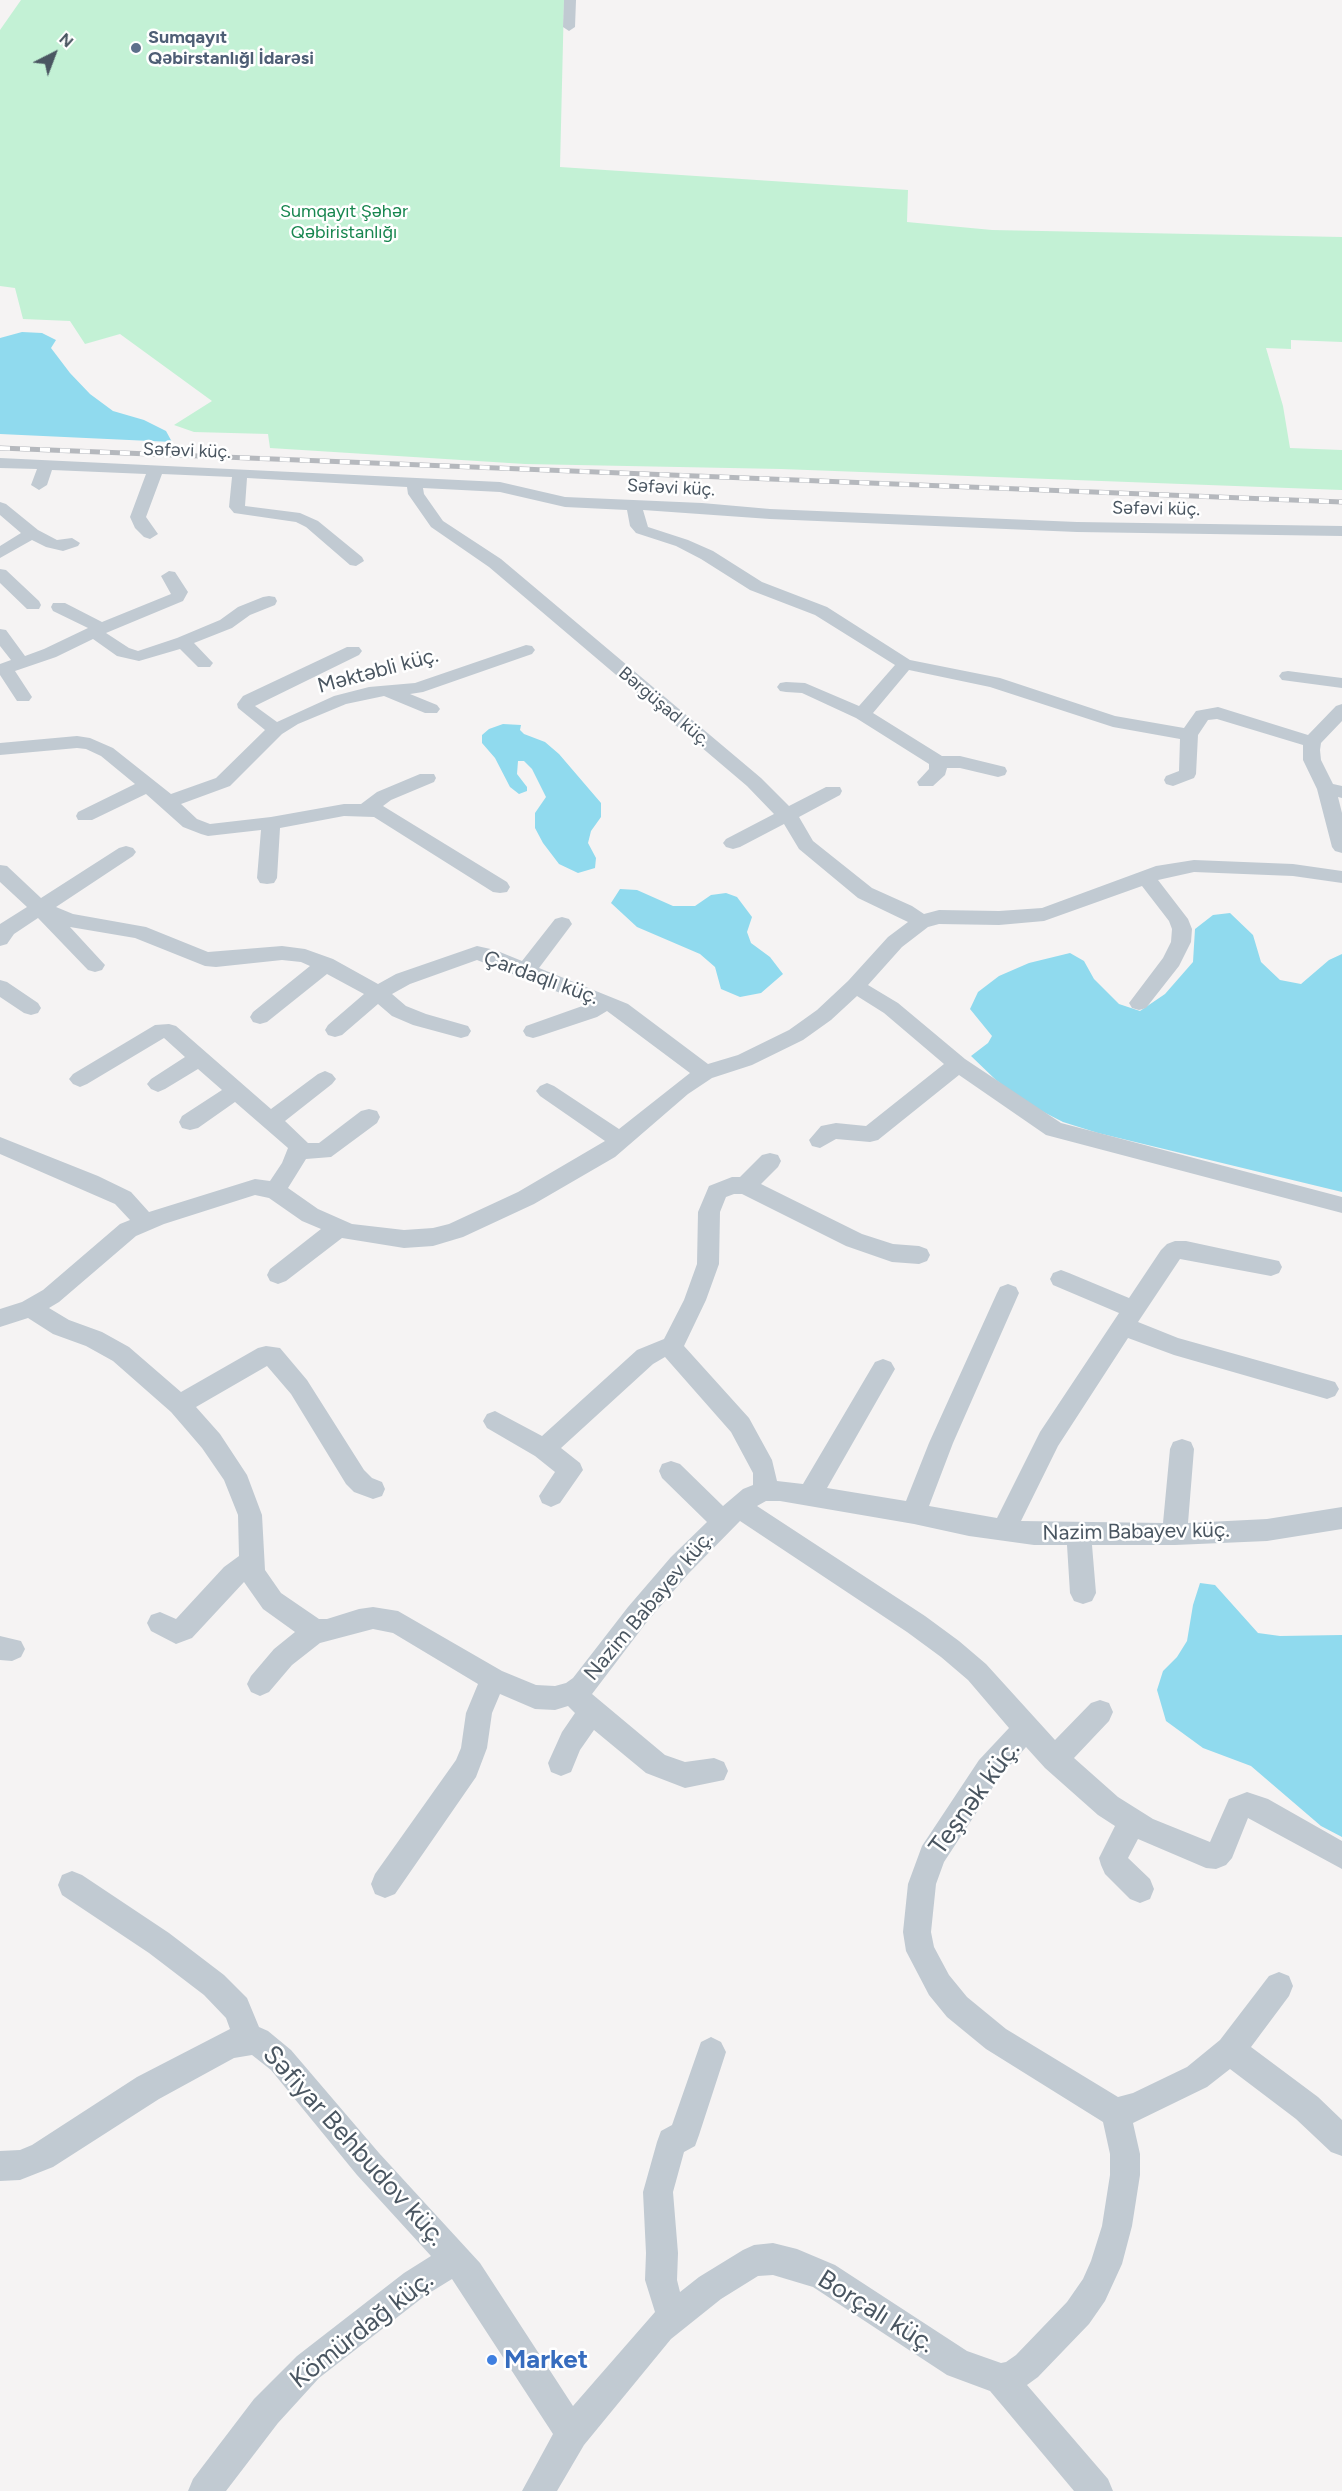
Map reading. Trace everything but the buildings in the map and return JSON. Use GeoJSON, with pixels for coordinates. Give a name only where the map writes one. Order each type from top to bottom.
{"type":"FeatureCollection","features":[{"type":"Feature","properties":{"kind":"street"},"geometry":{"type":"LineString","coordinates":[[570,0],[570,27]]}},
{"type":"Feature","properties":{"kind":"street","name":"Səfəvi küç."},"geometry":{"type":"LineString","coordinates":[[0,464],[156,469],[500,487],[559,502],[770,514],[1077,527],[1342,531]]}},
{"type":"Feature","properties":{"kind":"street"},"geometry":{"type":"LineString","coordinates":[[39,485],[46,465]]}},
{"type":"Feature","properties":{"kind":"street"},"geometry":{"type":"LineString","coordinates":[[150,534],[141,525],[138,517],[156,469]]}},
{"type":"Feature","properties":{"kind":"street"},"geometry":{"type":"LineString","coordinates":[[240,473],[237,507],[240,510],[300,518],[312,524],[356,561]]}},
{"type":"Feature","properties":{"kind":"street","name":"Bərgüşad küç."},"geometry":{"type":"LineString","coordinates":[[414,483],[416,494],[437,524],[495,563],[754,782],[787,815],[806,845],[865,893],[905,911],[921,922]]}},
{"type":"Feature","properties":{"kind":"street"},"geometry":{"type":"LineString","coordinates":[[634,505],[638,526],[642,530],[682,543],[707,555],[756,586],[820,611],[905,663],[994,682],[1100,718],[1189,735]]}},
{"type":"Feature","properties":{"kind":"street"},"geometry":{"type":"LineString","coordinates":[[0,507],[32,533],[58,546],[72,543]]}},
{"type":"Feature","properties":{"kind":"street"},"geometry":{"type":"LineString","coordinates":[[0,553],[32,533]]}},
{"type":"Feature","properties":{"kind":"street"},"geometry":{"type":"LineString","coordinates":[[0,574],[33,605]]}},
{"type":"Feature","properties":{"kind":"street"},"geometry":{"type":"LineString","coordinates":[[23,697],[2,669],[22,663],[177,597],[180,592],[169,576]]}},
{"type":"Feature","properties":{"kind":"street"},"geometry":{"type":"LineString","coordinates":[[59,607],[97,630],[130,656],[139,656],[183,642],[226,624],[244,611],[269,601]]}},
{"type":"Feature","properties":{"kind":"street"},"geometry":{"type":"LineString","coordinates":[[0,634],[22,663]]}},
{"type":"Feature","properties":{"kind":"street"},"geometry":{"type":"LineString","coordinates":[[183,642],[204,663]]}},
{"type":"Feature","properties":{"kind":"street","name":"Məktəbli küç."},"geometry":{"type":"LineString","coordinates":[[168,802],[223,782],[276,730],[292,720],[340,700],[363,687],[388,691],[417,688],[526,650]]}},
{"type":"Feature","properties":{"kind":"street"},"geometry":{"type":"LineString","coordinates":[[276,730],[247,708],[246,704],[249,700],[353,651]]}},
{"type":"Feature","properties":{"kind":"street"},"geometry":{"type":"LineString","coordinates":[[862,714],[905,663]]}},
{"type":"Feature","properties":{"kind":"street"},"geometry":{"type":"LineString","coordinates":[[1288,676],[1342,682]]}},
{"type":"Feature","properties":{"kind":"street"},"geometry":{"type":"LineString","coordinates":[[786,687],[806,687],[862,714],[938,762],[960,762],[999,771]]}},
{"type":"Feature","properties":{"kind":"street"},"geometry":{"type":"LineString","coordinates":[[388,691],[431,709]]}},
{"type":"Feature","properties":{"kind":"street"},"geometry":{"type":"LineString","coordinates":[[1342,710],[1312,742],[1312,760],[1334,790],[1342,847]]}},
{"type":"Feature","properties":{"kind":"street"},"geometry":{"type":"LineString","coordinates":[[1173,780],[1187,774],[1189,735],[1202,715],[1218,712],[1312,742]]}},
{"type":"Feature","properties":{"kind":"street"},"geometry":{"type":"LineString","coordinates":[[0,749],[77,742],[90,744],[107,752],[190,823],[208,830],[271,823],[344,810],[378,811],[465,868],[500,887]]}},
{"type":"Feature","properties":{"kind":"street"},"geometry":{"type":"LineString","coordinates":[[926,782],[938,771],[938,762]]}},
{"type":"Feature","properties":{"kind":"street"},"geometry":{"type":"LineString","coordinates":[[367,809],[384,796],[427,778]]}},
{"type":"Feature","properties":{"kind":"street"},"geometry":{"type":"LineString","coordinates":[[85,816],[147,786]]}},
{"type":"Feature","properties":{"kind":"street"},"geometry":{"type":"LineString","coordinates":[[733,843],[833,791]]}},
{"type":"Feature","properties":{"kind":"street"},"geometry":{"type":"LineString","coordinates":[[267,878],[271,823]]}},
{"type":"Feature","properties":{"kind":"street"},"geometry":{"type":"LineString","coordinates":[[0,939],[7,929],[126,852]]}},
{"type":"Feature","properties":{"kind":"street"},"geometry":{"type":"LineString","coordinates":[[0,1318],[30,1308],[51,1296],[128,1230],[143,1223],[255,1187],[275,1190],[310,1215],[338,1229],[404,1239],[433,1237],[455,1231],[526,1198],[586,1164],[621,1140],[681,1089],[705,1073],[745,1060],[796,1035],[824,1015],[855,986],[894,942],[921,922],[939,917],[999,918],[1044,914],[1163,871],[1194,866],[1293,870],[1342,877]]}},
{"type":"Feature","properties":{"kind":"street"},"geometry":{"type":"LineString","coordinates":[[0,871],[40,908],[95,965]]}},
{"type":"Feature","properties":{"kind":"street"},"geometry":{"type":"LineString","coordinates":[[1139,1003],[1172,961],[1181,942],[1182,929],[1178,919],[1146,878]]}},
{"type":"Feature","properties":{"kind":"street"},"geometry":{"type":"LineString","coordinates":[[40,908],[69,920],[139,932],[205,959],[216,960],[282,953],[305,956],[354,978],[378,993],[399,1011],[420,1020],[461,1031]]}},
{"type":"Feature","properties":{"kind":"street"},"geometry":{"type":"LineString","coordinates":[[526,970],[562,924]]}},
{"type":"Feature","properties":{"kind":"street","name":"Çardaqlı küç."},"geometry":{"type":"LineString","coordinates":[[335,1030],[378,993],[403,979],[477,953],[505,960],[607,1002],[630,1015],[705,1073]]}},
{"type":"Feature","properties":{"kind":"street"},"geometry":{"type":"LineString","coordinates":[[260,1017],[326,964]]}},
{"type":"Feature","properties":{"kind":"street"},"geometry":{"type":"LineString","coordinates":[[855,986],[891,1008],[958,1064],[1054,1129],[1342,1205]]}},
{"type":"Feature","properties":{"kind":"street"},"geometry":{"type":"LineString","coordinates":[[0,987],[31,1008]]}},
{"type":"Feature","properties":{"kind":"street"},"geometry":{"type":"LineString","coordinates":[[533,1031],[590,1012],[607,1002]]}},
{"type":"Feature","properties":{"kind":"street"},"geometry":{"type":"LineString","coordinates":[[80,1079],[162,1030],[169,1030],[298,1144],[299,1151],[275,1190]]}},
{"type":"Feature","properties":{"kind":"street"},"geometry":{"type":"LineString","coordinates":[[158,1084],[200,1058]]}},
{"type":"Feature","properties":{"kind":"street"},"geometry":{"type":"LineString","coordinates":[[820,1140],[829,1132],[836,1131],[870,1134],[958,1064]]}},
{"type":"Feature","properties":{"kind":"street"},"geometry":{"type":"LineString","coordinates":[[271,1120],[325,1079]]}},
{"type":"Feature","properties":{"kind":"street"},"geometry":{"type":"LineString","coordinates":[[190,1122],[237,1090]]}},
{"type":"Feature","properties":{"kind":"street"},"geometry":{"type":"LineString","coordinates":[[547,1091],[621,1140]]}},
{"type":"Feature","properties":{"kind":"street"},"geometry":{"type":"LineString","coordinates":[[299,1151],[322,1151],[369,1117]]}},
{"type":"Feature","properties":{"kind":"street"},"geometry":{"type":"LineString","coordinates":[[0,1145],[123,1198],[138,1212],[143,1223]]}},
{"type":"Feature","properties":{"kind":"street"},"geometry":{"type":"LineString","coordinates":[[745,1186],[770,1161]]}},
{"type":"Feature","properties":{"kind":"street"},"geometry":{"type":"LineString","coordinates":[[544,1449],[645,1357],[672,1346],[695,1300],[708,1264],[712,1200],[723,1187],[745,1186],[854,1240],[892,1253],[919,1255]]}},
{"type":"Feature","properties":{"kind":"street"},"geometry":{"type":"LineString","coordinates":[[278,1275],[338,1229]]}},
{"type":"Feature","properties":{"kind":"street"},"geometry":{"type":"LineString","coordinates":[[1004,1530],[1049,1439],[1168,1256],[1175,1250],[1271,1268]]}},
{"type":"Feature","properties":{"kind":"street"},"geometry":{"type":"LineString","coordinates":[[1060,1278],[1174,1346],[1327,1389]]}},
{"type":"Feature","properties":{"kind":"street"},"geometry":{"type":"LineString","coordinates":[[915,1513],[941,1443],[1008,1293]]}},
{"type":"Feature","properties":{"kind":"street"},"geometry":{"type":"LineString","coordinates":[[30,1308],[47,1320],[94,1339],[121,1354],[179,1405],[211,1441],[235,1475],[250,1515],[250,1562],[256,1581],[272,1601],[315,1631],[284,1657],[260,1684]]}},
{"type":"Feature","properties":{"kind":"street"},"geometry":{"type":"LineString","coordinates":[[672,1346],[676,1356],[740,1425],[765,1473],[765,1491]]}},
{"type":"Feature","properties":{"kind":"street"},"geometry":{"type":"LineString","coordinates":[[179,1405],[266,1355],[272,1355],[299,1387],[355,1477],[363,1485],[372,1489]]}},
{"type":"Feature","properties":{"kind":"street"},"geometry":{"type":"LineString","coordinates":[[809,1496],[883,1368]]}},
{"type":"Feature","properties":{"kind":"street"},"geometry":{"type":"LineString","coordinates":[[495,1420],[544,1449],[571,1470],[551,1496]]}},
{"type":"Feature","properties":{"kind":"street"},"geometry":{"type":"LineString","coordinates":[[1175,1534],[1182,1449]]}},
{"type":"Feature","properties":{"kind":"street","name":"Teşnək küç."},"geometry":{"type":"LineString","coordinates":[[671,1472],[730,1514],[916,1623],[950,1649],[990,1685],[1026,1728],[989,1769],[932,1855],[922,1884],[919,1904],[917,1932],[920,1951],[939,1985],[957,2007],[980,2028],[1116,2113]]}},
{"type":"Feature","properties":{"kind":"street","name":"Nazim Babayev küç."},"geometry":{"type":"LineString","coordinates":[[315,1631],[327,1631],[359,1620],[373,1618],[398,1622],[494,1679],[535,1697],[555,1698],[573,1693],[582,1686],[637,1615],[680,1565],[730,1514],[752,1496],[765,1491],[780,1491],[1034,1534],[1175,1534],[1267,1530],[1342,1518]]}},
{"type":"Feature","properties":{"kind":"street"},"geometry":{"type":"LineString","coordinates":[[1079,1534],[1083,1593]]}},
{"type":"Feature","properties":{"kind":"street"},"geometry":{"type":"LineString","coordinates":[[160,1623],[176,1632],[183,1630],[233,1575],[250,1562]]}},
{"type":"Feature","properties":{"kind":"street"},"geometry":{"type":"LineString","coordinates":[[385,1884],[466,1768],[474,1748],[479,1713],[494,1679]]}},
{"type":"Feature","properties":{"kind":"street"},"geometry":{"type":"LineString","coordinates":[[573,1693],[591,1712],[657,1764],[685,1775],[714,1771]]}},
{"type":"Feature","properties":{"kind":"street"},"geometry":{"type":"LineString","coordinates":[[561,1763],[571,1742],[591,1712]]}},
{"type":"Feature","properties":{"kind":"street"},"geometry":{"type":"LineString","coordinates":[[1055,1759],[1100,1712]]}},
{"type":"Feature","properties":{"kind":"street"},"geometry":{"type":"LineString","coordinates":[[1026,1728],[1055,1759],[1108,1806],[1131,1822],[1206,1855],[1216,1856],[1222,1849],[1239,1808],[1247,1805],[1258,1808],[1342,1856]]}},
{"type":"Feature","properties":{"kind":"street"},"geometry":{"type":"LineString","coordinates":[[1131,1822],[1113,1858],[1115,1865],[1140,1889]]}},
{"type":"Feature","properties":{"kind":"street"},"geometry":{"type":"LineString","coordinates":[[72,1885],[159,1943],[214,1985],[237,2008],[249,2040]]}},
{"type":"Feature","properties":{"kind":"street"},"geometry":{"type":"LineString","coordinates":[[1096,2491],[1001,2379],[1013,2376],[1027,2366],[1078,2313],[1094,2290],[1106,2264],[1117,2226],[1125,2175],[1125,2154],[1116,2113],[1137,2108],[1197,2077],[1230,2050],[1279,1986]]}},
{"type":"Feature","properties":{"kind":"street","name":"Səfiyar Behbudov küç."},"geometry":{"type":"LineString","coordinates":[[0,2166],[20,2165],[42,2156],[148,2088],[230,2044],[249,2040],[263,2044],[281,2060],[368,2164],[456,2258],[479,2287],[572,2433]]}},
{"type":"Feature","properties":{"kind":"street"},"geometry":{"type":"LineString","coordinates":[[1230,2050],[1307,2108],[1342,2141]]}},
{"type":"Feature","properties":{"kind":"street"},"geometry":{"type":"LineString","coordinates":[[674,2316],[664,2298],[661,2280],[662,2253],[658,2192],[672,2142],[684,2135],[711,2052]]}},
{"type":"Feature","properties":{"kind":"street","name":"Kömürdağ küç."},"geometry":{"type":"LineString","coordinates":[[205,2491],[266,2411],[308,2367],[415,2284],[456,2258]]}},
{"type":"Feature","properties":{"kind":"street","name":"Borçalı küç."},"geometry":{"type":"LineString","coordinates":[[539,2491],[572,2433],[660,2328],[754,2260],[773,2259],[797,2265],[824,2276],[958,2364],[1001,2379]]}},
{"type":"Feature","properties":{"kind":"green space","name":"Sumqayıt Şəhər Qəbiristanlığı"},"geometry":{"type":"Polygon","coordinates":[[[21,0],[564,0],[560,167],[908,190],[907,222],[992,230],[1342,237],[1342,342],[1291,340],[1291,349],[1266,348],[1283,406],[1290,448],[1342,450],[1342,490],[781,469],[525,464],[270,448],[268,434],[194,432],[174,425],[212,401],[120,334],[85,344],[70,321],[23,319],[15,288],[0,286],[0,30],[21,0]]]}},
{"type":"Feature","properties":{"kind":"water"},"geometry":{"type":"Polygon","coordinates":[[[22,332],[42,333],[56,340],[51,348],[90,394],[113,411],[144,420],[166,431],[172,442],[0,434],[0,338],[22,332]]]}},
{"type":"Feature","properties":{"kind":"water"},"geometry":{"type":"Polygon","coordinates":[[[503,724],[521,725],[520,730],[524,734],[545,742],[559,754],[601,803],[601,817],[591,831],[588,843],[596,858],[595,868],[578,873],[559,864],[543,843],[535,828],[535,813],[546,797],[532,769],[524,761],[518,761],[517,774],[527,787],[527,791],[519,794],[510,787],[495,758],[482,743],[482,735],[489,729],[503,724]]]}},
{"type":"Feature","properties":{"kind":"water"},"geometry":{"type":"Polygon","coordinates":[[[620,889],[637,890],[673,906],[695,906],[711,895],[726,893],[737,897],[752,917],[747,932],[751,943],[770,957],[783,974],[761,993],[740,997],[721,989],[715,967],[700,954],[637,927],[611,903],[620,889]]]}},
{"type":"Feature","properties":{"kind":"water"},"geometry":{"type":"Polygon","coordinates":[[[1230,913],[1253,935],[1261,962],[1280,980],[1301,984],[1329,960],[1342,954],[1342,1192],[1098,1133],[1063,1122],[1024,1102],[971,1056],[988,1043],[992,1036],[970,1009],[978,992],[999,976],[1029,963],[1070,953],[1084,961],[1094,979],[1119,1004],[1140,1011],[1165,994],[1193,962],[1195,929],[1213,915],[1230,913]]]}},
{"type":"Feature","properties":{"kind":"water"},"geometry":{"type":"Polygon","coordinates":[[[1200,1583],[1215,1585],[1258,1633],[1280,1636],[1342,1635],[1342,1837],[1321,1826],[1251,1766],[1203,1748],[1166,1721],[1157,1690],[1163,1671],[1177,1657],[1187,1641],[1193,1605],[1200,1583]]]}},
{"type":"Feature","properties":{"kind":"railway"},"geometry":{"type":"LineString","coordinates":[[0,448],[1342,502]]}},
{"type":"Feature","properties":{"kind":"place","name":"Sumqayıt Qəbirstanlığl İdarəsi"},"geometry":{"type":"Point","coordinates":[136,48]}},
{"type":"Feature","properties":{"kind":"place","name":"Market"},"geometry":{"type":"Point","coordinates":[492,2360]}}]}
